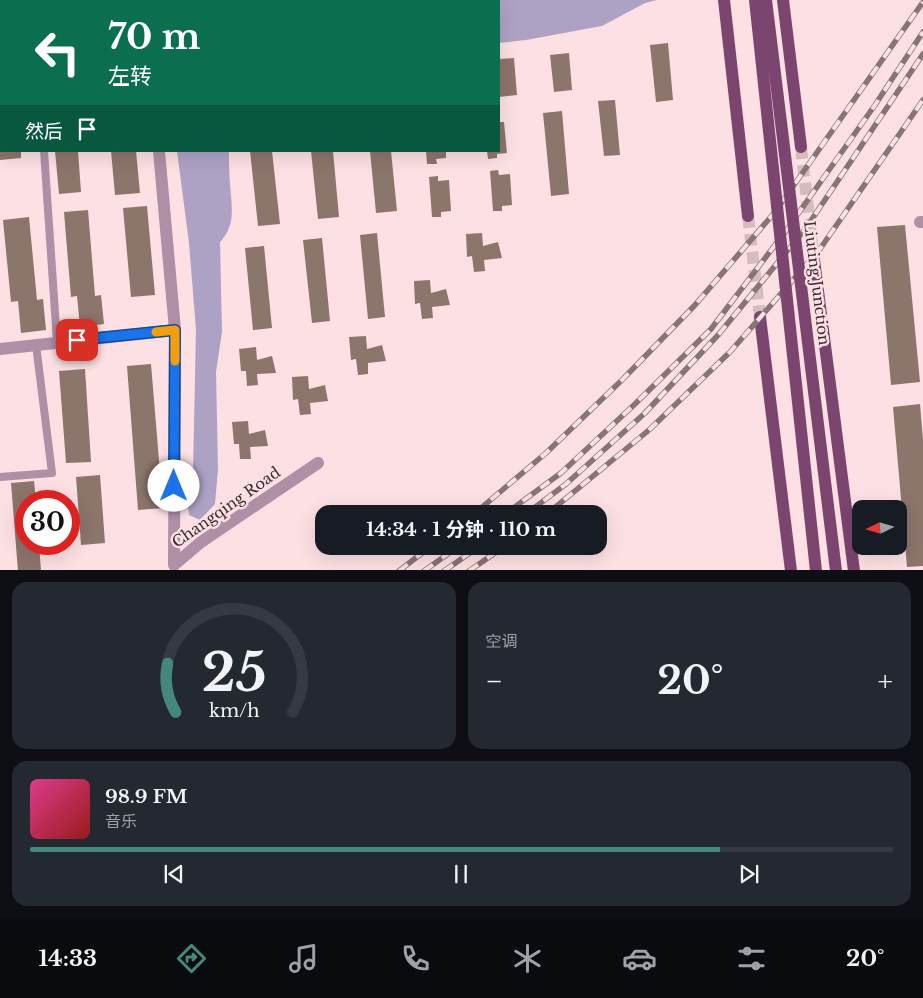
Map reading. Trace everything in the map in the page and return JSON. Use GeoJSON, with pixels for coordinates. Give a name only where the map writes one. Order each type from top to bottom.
{"type":"FeatureCollection","features":[{"type":"Feature","properties":{"kind":"main road"},"geometry":{"type":"LineString","coordinates":[[724,0],[748,216]]}},
{"type":"Feature","properties":{"kind":"main road","name":"Liuting Junction"},"geometry":{"type":"LineString","coordinates":[[755,0],[816,570]]}},
{"type":"Feature","properties":{"kind":"main road","name":"Liuting Junction"},"geometry":{"type":"LineString","coordinates":[[766,0],[836,570]]}},
{"type":"Feature","properties":{"kind":"main road"},"geometry":{"type":"LineString","coordinates":[[783,0],[801,147]]}},
{"type":"Feature","properties":{"kind":"main road"},"geometry":{"type":"LineString","coordinates":[[813,252],[854,570]]}},
{"type":"Feature","properties":{"kind":"main road"},"geometry":{"type":"LineString","coordinates":[[760,316],[791,570]]}},
{"type":"Feature","properties":{"kind":"street","name":"Changqing Road"},"geometry":{"type":"LineString","coordinates":[[159,152],[175,330],[174,565],[201,542],[318,463]]}},
{"type":"Feature","properties":{"kind":"street"},"geometry":{"type":"LineString","coordinates":[[0,349],[175,330]]}},
{"type":"Feature","properties":{"kind":"lane"},"geometry":{"type":"LineString","coordinates":[[44,152],[58,342]]}},
{"type":"Feature","properties":{"kind":"lane"},"geometry":{"type":"LineString","coordinates":[[0,477],[52,473],[36,345]]}},
{"type":"Feature","properties":{"kind":"shaded area"},"geometry":{"type":"Polygon","coordinates":[[[500,0],[657,0],[645,3],[602,26],[500,43],[500,0]]]}},
{"type":"Feature","properties":{"kind":"shaded area"},"geometry":{"type":"Polygon","coordinates":[[[177,152],[229,152],[232,214],[229,229],[220,242],[222,332],[216,372],[218,469],[215,504],[200,520],[189,515],[186,494],[193,472],[196,330],[189,243],[177,152]]]}},
{"type":"Feature","properties":{"kind":"building"},"geometry":{"type":"Polygon","coordinates":[[[668,43],[673,100],[656,102],[650,45],[668,43]]]}},
{"type":"Feature","properties":{"kind":"building"},"geometry":{"type":"Polygon","coordinates":[[[569,53],[572,90],[554,92],[550,55],[569,53]]]}},
{"type":"Feature","properties":{"kind":"building"},"geometry":{"type":"Polygon","coordinates":[[[514,58],[517,95],[500,97],[500,59],[514,58]]]}},
{"type":"Feature","properties":{"kind":"building"},"geometry":{"type":"Polygon","coordinates":[[[615,100],[620,155],[604,156],[598,101],[615,100]]]}},
{"type":"Feature","properties":{"kind":"building"},"geometry":{"type":"Polygon","coordinates":[[[562,111],[569,194],[551,196],[543,113],[562,111]]]}},
{"type":"Feature","properties":{"kind":"building"},"geometry":{"type":"Polygon","coordinates":[[[500,122],[504,122],[507,153],[497,154],[497,158],[488,159],[487,152],[500,152],[500,122]]]}},
{"type":"Feature","properties":{"kind":"building"},"geometry":{"type":"Polygon","coordinates":[[[0,152],[21,152],[21,158],[0,160],[0,152]]]}},
{"type":"Feature","properties":{"kind":"building"},"geometry":{"type":"Polygon","coordinates":[[[55,152],[78,152],[81,192],[59,194],[55,152]]]}},
{"type":"Feature","properties":{"kind":"building"},"geometry":{"type":"Polygon","coordinates":[[[111,152],[136,152],[140,193],[115,195],[111,152]]]}},
{"type":"Feature","properties":{"kind":"building"},"geometry":{"type":"Polygon","coordinates":[[[250,152],[272,152],[280,224],[258,226],[250,152]]]}},
{"type":"Feature","properties":{"kind":"building"},"geometry":{"type":"Polygon","coordinates":[[[311,152],[333,152],[339,217],[318,219],[311,152]]]}},
{"type":"Feature","properties":{"kind":"building"},"geometry":{"type":"Polygon","coordinates":[[[370,152],[391,152],[397,211],[376,213],[370,152]]]}},
{"type":"Feature","properties":{"kind":"building"},"geometry":{"type":"Polygon","coordinates":[[[426,152],[446,152],[446,158],[436,159],[437,164],[427,164],[426,152]]]}},
{"type":"Feature","properties":{"kind":"building"},"geometry":{"type":"Polygon","coordinates":[[[498,170],[499,175],[510,174],[512,205],[502,206],[502,211],[493,211],[490,171],[498,170]]]}},
{"type":"Feature","properties":{"kind":"building"},"geometry":{"type":"Polygon","coordinates":[[[438,176],[438,181],[449,180],[451,211],[441,212],[441,217],[432,217],[429,177],[438,176]]]}},
{"type":"Feature","properties":{"kind":"building"},"geometry":{"type":"Polygon","coordinates":[[[147,206],[155,295],[131,297],[123,208],[147,206]]]}},
{"type":"Feature","properties":{"kind":"building"},"geometry":{"type":"Polygon","coordinates":[[[88,210],[95,296],[101,295],[104,324],[80,327],[77,296],[71,297],[64,212],[88,210]]]}},
{"type":"Feature","properties":{"kind":"building"},"geometry":{"type":"Polygon","coordinates":[[[29,217],[37,300],[43,299],[46,330],[21,333],[18,301],[11,302],[3,220],[29,217]]]}},
{"type":"Feature","properties":{"kind":"building"},"geometry":{"type":"Polygon","coordinates":[[[905,225],[920,382],[891,385],[877,227],[905,225]]]}},
{"type":"Feature","properties":{"kind":"building"},"geometry":{"type":"Polygon","coordinates":[[[377,233],[385,317],[368,319],[360,235],[377,233]]]}},
{"type":"Feature","properties":{"kind":"building"},"geometry":{"type":"Polygon","coordinates":[[[482,233],[483,246],[498,242],[502,258],[484,260],[485,271],[474,272],[472,256],[467,257],[466,234],[482,233]]]}},
{"type":"Feature","properties":{"kind":"building"},"geometry":{"type":"Polygon","coordinates":[[[322,238],[330,321],[312,323],[303,240],[322,238]]]}},
{"type":"Feature","properties":{"kind":"building"},"geometry":{"type":"Polygon","coordinates":[[[264,246],[272,328],[253,330],[245,248],[264,246]]]}},
{"type":"Feature","properties":{"kind":"building"},"geometry":{"type":"Polygon","coordinates":[[[430,280],[431,293],[446,289],[450,305],[432,307],[433,318],[422,319],[420,303],[415,304],[414,281],[430,280]]]}},
{"type":"Feature","properties":{"kind":"building"},"geometry":{"type":"Polygon","coordinates":[[[366,336],[367,349],[382,345],[386,361],[368,363],[368,374],[358,375],[356,359],[351,360],[349,337],[366,336]]]}},
{"type":"Feature","properties":{"kind":"building"},"geometry":{"type":"Polygon","coordinates":[[[256,347],[257,360],[272,356],[276,373],[257,374],[258,385],[247,386],[246,371],[241,371],[239,349],[256,347]]]}},
{"type":"Feature","properties":{"kind":"building"},"geometry":{"type":"Polygon","coordinates":[[[151,364],[163,508],[138,510],[127,366],[151,364]]]}},
{"type":"Feature","properties":{"kind":"building"},"geometry":{"type":"Polygon","coordinates":[[[85,369],[91,462],[66,463],[59,371],[85,369]]]}},
{"type":"Feature","properties":{"kind":"building"},"geometry":{"type":"Polygon","coordinates":[[[308,376],[309,389],[325,385],[328,401],[310,403],[311,414],[300,415],[298,399],[293,400],[292,377],[308,376]]]}},
{"type":"Feature","properties":{"kind":"building"},"geometry":{"type":"Polygon","coordinates":[[[920,404],[923,440],[923,566],[907,567],[908,500],[901,500],[893,407],[920,404]]]}},
{"type":"Feature","properties":{"kind":"building"},"geometry":{"type":"Polygon","coordinates":[[[248,421],[249,434],[265,430],[268,446],[250,447],[251,459],[240,459],[239,444],[234,444],[232,422],[248,421]]]}},
{"type":"Feature","properties":{"kind":"building"},"geometry":{"type":"Polygon","coordinates":[[[100,475],[105,543],[81,545],[80,490],[77,490],[76,477],[100,475]]]}},
{"type":"Feature","properties":{"kind":"building"},"geometry":{"type":"Polygon","coordinates":[[[34,481],[35,490],[15,490],[15,533],[11,483],[34,481]]]}},
{"type":"Feature","properties":{"kind":"building"},"geometry":{"type":"Polygon","coordinates":[[[17,555],[40,555],[41,570],[18,570],[17,555]]]}},
{"type":"Feature","properties":{"kind":"tunnel"},"geometry":{"type":"LineString","coordinates":[[801,147],[813,252]]}},
{"type":"Feature","properties":{"kind":"tunnel"},"geometry":{"type":"LineString","coordinates":[[748,216],[760,317]]}},
{"type":"Feature","properties":{"kind":"railway"},"geometry":{"type":"LineString","coordinates":[[485,505],[546,453],[623,379],[695,305],[775,212],[923,2]]}},
{"type":"Feature","properties":{"kind":"railway"},"geometry":{"type":"LineString","coordinates":[[517,505],[561,473],[711,329],[788,228],[875,105],[923,32]]}},
{"type":"Feature","properties":{"kind":"railway"},"geometry":{"type":"LineString","coordinates":[[538,505],[566,484],[645,413],[719,334],[806,228],[923,54]]}},
{"type":"Feature","properties":{"kind":"railway"},"geometry":{"type":"LineString","coordinates":[[558,505],[649,430],[730,352],[820,249],[923,100]]}},
{"type":"Feature","properties":{"kind":"railway"},"geometry":{"type":"LineString","coordinates":[[400,570],[419,555]]}},
{"type":"Feature","properties":{"kind":"railway"},"geometry":{"type":"LineString","coordinates":[[425,570],[446,555]]}},
{"type":"Feature","properties":{"kind":"railway"},"geometry":{"type":"LineString","coordinates":[[445,570],[467,555]]}},
{"type":"Feature","properties":{"kind":"railway"},"geometry":{"type":"LineString","coordinates":[[470,570],[492,555]]}},
{"type":"Feature","properties":{"kind":"slow traffic"},"geometry":{"type":"LineString","coordinates":[[156,332],[175,330],[175,361]]}},
{"type":"Feature","properties":{"kind":"route"},"geometry":{"type":"LineString","coordinates":[[77,340],[175,330],[174,486]]}}]}
